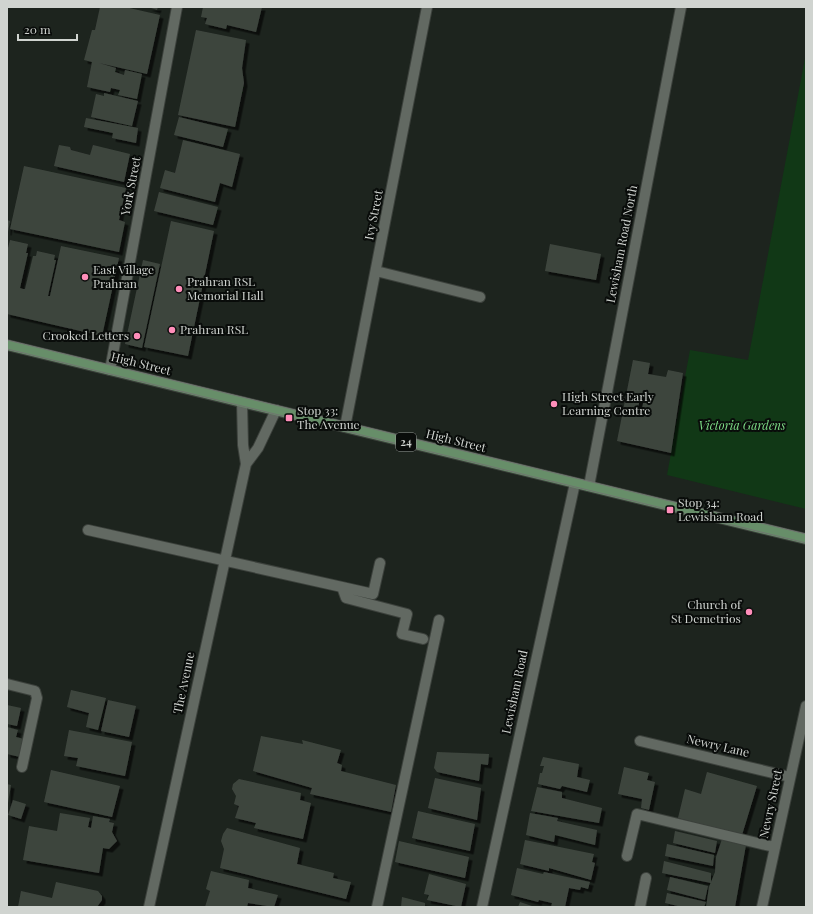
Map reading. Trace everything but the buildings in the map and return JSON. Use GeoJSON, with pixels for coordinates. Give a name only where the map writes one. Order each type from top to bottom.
{"type":"FeatureCollection","features":[{"type":"Feature","properties":{"kind":"main road","name":"High Street"},"geometry":{"type":"LineString","coordinates":[[7,345],[806,539]]}},
{"type":"Feature","properties":{"kind":"street","name":"York Street"},"geometry":{"type":"LineString","coordinates":[[110,370],[177,7]]}},
{"type":"Feature","properties":{"kind":"street","name":"Ivy Street"},"geometry":{"type":"LineString","coordinates":[[346,427],[427,7]]}},
{"type":"Feature","properties":{"kind":"street","name":"Lewisham Road North"},"geometry":{"type":"LineString","coordinates":[[589,486],[681,7]]}},
{"type":"Feature","properties":{"kind":"street"},"geometry":{"type":"LineString","coordinates":[[376,271],[480,297]]}},
{"type":"Feature","properties":{"kind":"street","name":"The Avenue"},"geometry":{"type":"LineString","coordinates":[[149,907],[246,464],[243,445],[242,402]]}},
{"type":"Feature","properties":{"kind":"street","name":"The Avenue"},"geometry":{"type":"LineString","coordinates":[[246,464],[258,448],[276,410]]}},
{"type":"Feature","properties":{"kind":"street","name":"Lewisham Road"},"geometry":{"type":"LineString","coordinates":[[482,907],[575,483]]}},
{"type":"Feature","properties":{"kind":"street"},"geometry":{"type":"LineString","coordinates":[[88,530],[373,594],[380,562]]}},
{"type":"Feature","properties":{"kind":"street"},"geometry":{"type":"LineString","coordinates":[[342,587],[346,598],[407,614],[402,634],[423,639]]}},
{"type":"Feature","properties":{"kind":"street"},"geometry":{"type":"LineString","coordinates":[[377,907],[439,620]]}},
{"type":"Feature","properties":{"kind":"street"},"geometry":{"type":"LineString","coordinates":[[7,684],[35,691],[37,698],[22,767]]}},
{"type":"Feature","properties":{"kind":"street","name":"Newry Street"},"geometry":{"type":"LineString","coordinates":[[762,907],[806,706]]}},
{"type":"Feature","properties":{"kind":"street","name":"Newry Lane"},"geometry":{"type":"LineString","coordinates":[[640,741],[790,777]]}},
{"type":"Feature","properties":{"kind":"street"},"geometry":{"type":"LineString","coordinates":[[627,856],[637,814],[774,847]]}},
{"type":"Feature","properties":{"kind":"street"},"geometry":{"type":"LineString","coordinates":[[640,907],[646,878]]}},
{"type":"Feature","properties":{"kind":"green space","name":"Victoria Gardens"},"geometry":{"type":"Polygon","coordinates":[[[806,53],[806,509],[667,475],[690,350],[748,360],[806,53]]]}},
{"type":"Feature","properties":{"kind":"tram line"},"geometry":{"type":"LineString","coordinates":[[7,340],[806,534]]}},
{"type":"Feature","properties":{"kind":"tram line"},"geometry":{"type":"LineString","coordinates":[[7,349],[806,543]]}},
{"type":"Feature","properties":{"kind":"place","name":"East Village Prahran"},"geometry":{"type":"Point","coordinates":[85,277]}},
{"type":"Feature","properties":{"kind":"place","name":"Prahran RSL Memorial Hall"},"geometry":{"type":"Point","coordinates":[179,289]}},
{"type":"Feature","properties":{"kind":"place","name":"Prahran RSL"},"geometry":{"type":"Point","coordinates":[172,330]}},
{"type":"Feature","properties":{"kind":"place","name":"Crooked Letters"},"geometry":{"type":"Point","coordinates":[137,336]}},
{"type":"Feature","properties":{"kind":"place","name":"High Street Early Learning Centre"},"geometry":{"type":"Point","coordinates":[554,404]}},
{"type":"Feature","properties":{"kind":"place","name":"Stop 33: The Avenue"},"geometry":{"type":"Point","coordinates":[289,418]}},
{"type":"Feature","properties":{"kind":"place","name":"Stop 34: Lewisham Road"},"geometry":{"type":"Point","coordinates":[670,510]}},
{"type":"Feature","properties":{"kind":"place","name":"Church of St Demetrios"},"geometry":{"type":"Point","coordinates":[749,612]}}]}
